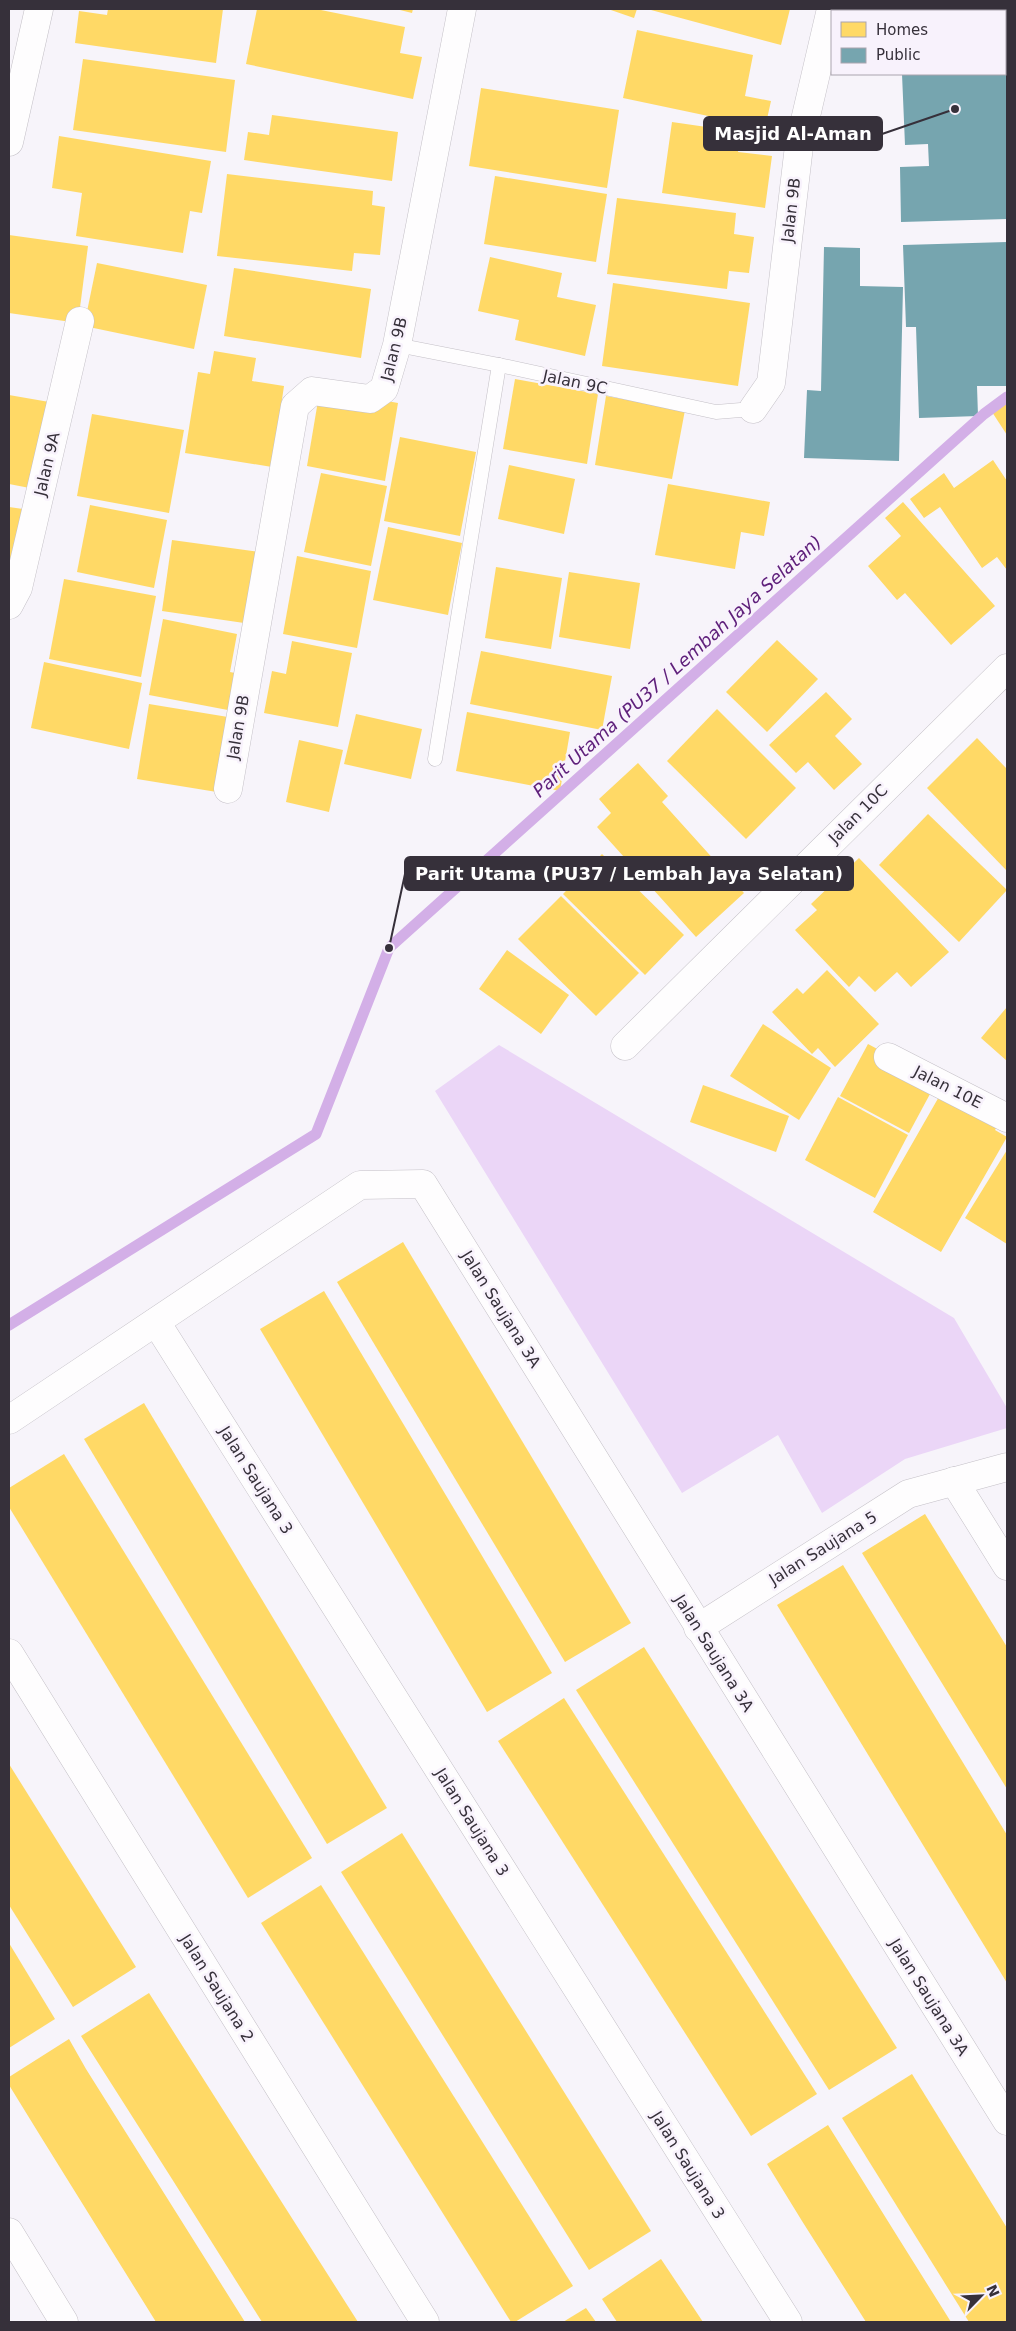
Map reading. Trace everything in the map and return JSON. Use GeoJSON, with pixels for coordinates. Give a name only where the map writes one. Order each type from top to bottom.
{"type":"FeatureCollection","features":[{"type":"Feature","properties":{"kind":"street"},"geometry":{"type":"LineString","coordinates":[[9,142],[39,9]]}},
{"type":"Feature","properties":{"kind":"street","name":"Jalan 9B"},"geometry":{"type":"LineString","coordinates":[[228,789],[295,406],[312,392],[370,399],[384,389],[397,345],[462,9]]}},
{"type":"Feature","properties":{"kind":"street","name":"Jalan 9B"},"geometry":{"type":"LineString","coordinates":[[753,409],[771,383],[798,146],[830,9]]}},
{"type":"Feature","properties":{"kind":"street","name":"Jalan 9A"},"geometry":{"type":"LineString","coordinates":[[9,605],[18,588],[80,321]]}},
{"type":"Feature","properties":{"kind":"street","name":"Jalan 10C"},"geometry":{"type":"LineString","coordinates":[[625,1046],[1007,668]]}},
{"type":"Feature","properties":{"kind":"street","name":"Jalan 10E"},"geometry":{"type":"LineString","coordinates":[[888,1056],[1007,1118]]}},
{"type":"Feature","properties":{"kind":"street","name":"Jalan Saujana 3A"},"geometry":{"type":"LineString","coordinates":[[156,1322],[360,1185],[423,1184],[1007,2121]]}},
{"type":"Feature","properties":{"kind":"street"},"geometry":{"type":"LineString","coordinates":[[9,1420],[156,1322]]}},
{"type":"Feature","properties":{"kind":"street","name":"Jalan Saujana 3"},"geometry":{"type":"LineString","coordinates":[[156,1322],[788,2322]]}},
{"type":"Feature","properties":{"kind":"street","name":"Jalan Saujana 5"},"geometry":{"type":"LineString","coordinates":[[698,1628],[908,1494],[1007,1467]]}},
{"type":"Feature","properties":{"kind":"street"},"geometry":{"type":"LineString","coordinates":[[954,1481],[1007,1566]]}},
{"type":"Feature","properties":{"kind":"street","name":"Jalan Saujana 2"},"geometry":{"type":"LineString","coordinates":[[9,1653],[425,2322]]}},
{"type":"Feature","properties":{"kind":"street"},"geometry":{"type":"LineString","coordinates":[[9,2232],[64,2322]]}},
{"type":"Feature","properties":{"kind":"lane","name":"Jalan 9C"},"geometry":{"type":"LineString","coordinates":[[397,345],[716,412],[753,409]]}},
{"type":"Feature","properties":{"kind":"lane"},"geometry":{"type":"LineString","coordinates":[[435,759],[498,365]]}},
{"type":"Feature","properties":{"kind":"shaded area"},"geometry":{"type":"Polygon","coordinates":[[[499,1045],[954,1318],[1007,1408],[1007,1428],[905,1459],[822,1513],[778,1435],[682,1493],[435,1091],[499,1045]]]}},
{"type":"Feature","properties":{"kind":"building: Homes"},"geometry":{"type":"Polygon","coordinates":[[[108,9],[223,9],[216,63],[75,43],[79,11],[107,15],[108,9]]]}},
{"type":"Feature","properties":{"kind":"building: Homes"},"geometry":{"type":"Polygon","coordinates":[[[257,9],[316,9],[405,27],[400,53],[422,57],[413,99],[246,64],[257,9]]]}},
{"type":"Feature","properties":{"kind":"building: Homes"},"geometry":{"type":"Polygon","coordinates":[[[396,9],[413,9],[412,13],[396,9]]]}},
{"type":"Feature","properties":{"kind":"building: Homes"},"geometry":{"type":"Polygon","coordinates":[[[608,9],[637,9],[634,18],[608,9]]]}},
{"type":"Feature","properties":{"kind":"building: Homes"},"geometry":{"type":"Polygon","coordinates":[[[652,9],[790,9],[781,45],[652,9]]]}},
{"type":"Feature","properties":{"kind":"building: Homes"},"geometry":{"type":"Polygon","coordinates":[[[637,30],[753,55],[745,96],[771,101],[765,128],[623,98],[637,30]]]}},
{"type":"Feature","properties":{"kind":"building: Homes"},"geometry":{"type":"Polygon","coordinates":[[[83,59],[235,80],[226,152],[73,130],[83,59]]]}},
{"type":"Feature","properties":{"kind":"building: Homes"},"geometry":{"type":"Polygon","coordinates":[[[481,88],[619,110],[607,188],[469,166],[481,88]]]}},
{"type":"Feature","properties":{"kind":"building: Homes"},"geometry":{"type":"Polygon","coordinates":[[[272,115],[398,132],[392,181],[244,160],[248,132],[269,135],[272,115]]]}},
{"type":"Feature","properties":{"kind":"building: Homes"},"geometry":{"type":"Polygon","coordinates":[[[672,122],[741,132],[738,152],[772,156],[765,208],[662,193],[672,122]]]}},
{"type":"Feature","properties":{"kind":"building: Homes"},"geometry":{"type":"Polygon","coordinates":[[[59,136],[211,161],[202,213],[190,211],[183,253],[76,236],[82,193],[52,188],[59,136]]]}},
{"type":"Feature","properties":{"kind":"building: Homes"},"geometry":{"type":"Polygon","coordinates":[[[227,174],[373,191],[372,205],[385,207],[380,255],[354,253],[352,271],[217,256],[227,174]]]}},
{"type":"Feature","properties":{"kind":"building: Homes"},"geometry":{"type":"Polygon","coordinates":[[[495,176],[607,194],[596,262],[484,244],[495,176]]]}},
{"type":"Feature","properties":{"kind":"building: Homes"},"geometry":{"type":"Polygon","coordinates":[[[617,198],[736,213],[734,234],[754,237],[749,273],[729,271],[727,289],[607,274],[617,198]]]}},
{"type":"Feature","properties":{"kind":"building: Homes"},"geometry":{"type":"Polygon","coordinates":[[[9,235],[88,246],[78,323],[9,313],[9,235]]]}},
{"type":"Feature","properties":{"kind":"building: Homes"},"geometry":{"type":"Polygon","coordinates":[[[490,257],[562,273],[557,297],[596,305],[585,356],[515,340],[519,320],[478,311],[490,257]]]}},
{"type":"Feature","properties":{"kind":"building: Homes"},"geometry":{"type":"Polygon","coordinates":[[[97,263],[207,285],[194,349],[84,326],[97,263]]]}},
{"type":"Feature","properties":{"kind":"building: Homes"},"geometry":{"type":"Polygon","coordinates":[[[234,268],[371,289],[361,358],[224,336],[234,268]]]}},
{"type":"Feature","properties":{"kind":"building: Homes"},"geometry":{"type":"Polygon","coordinates":[[[613,283],[750,303],[738,386],[602,366],[613,283]]]}},
{"type":"Feature","properties":{"kind":"building: Homes"},"geometry":{"type":"Polygon","coordinates":[[[214,351],[256,358],[252,381],[284,386],[272,467],[185,453],[198,372],[210,374],[214,351]]]}},
{"type":"Feature","properties":{"kind":"building: Homes"},"geometry":{"type":"Polygon","coordinates":[[[515,379],[598,394],[587,464],[503,449],[515,379]]]}},
{"type":"Feature","properties":{"kind":"building: Homes"},"geometry":{"type":"Polygon","coordinates":[[[320,389],[398,403],[385,481],[307,466],[320,389]]]}},
{"type":"Feature","properties":{"kind":"building: Homes"},"geometry":{"type":"Polygon","coordinates":[[[9,395],[55,403],[40,490],[9,484],[9,395]]]}},
{"type":"Feature","properties":{"kind":"building: Homes"},"geometry":{"type":"Polygon","coordinates":[[[606,396],[685,410],[672,479],[595,465],[606,396]]]}},
{"type":"Feature","properties":{"kind":"building: Homes"},"geometry":{"type":"Polygon","coordinates":[[[1007,402],[1007,435],[992,412],[1007,402]]]}},
{"type":"Feature","properties":{"kind":"building: Homes"},"geometry":{"type":"Polygon","coordinates":[[[92,414],[184,430],[169,513],[77,496],[92,414]]]}},
{"type":"Feature","properties":{"kind":"building: Homes"},"geometry":{"type":"Polygon","coordinates":[[[400,437],[476,452],[460,536],[384,521],[400,437]]]}},
{"type":"Feature","properties":{"kind":"building: Homes"},"geometry":{"type":"Polygon","coordinates":[[[993,460],[1007,481],[1007,570],[997,557],[982,568],[940,507],[924,518],[910,499],[944,473],[954,488],[993,460]]]}},
{"type":"Feature","properties":{"kind":"building: Homes"},"geometry":{"type":"Polygon","coordinates":[[[509,465],[575,479],[564,534],[498,519],[509,465]]]}},
{"type":"Feature","properties":{"kind":"building: Homes"},"geometry":{"type":"Polygon","coordinates":[[[321,473],[387,486],[371,566],[304,552],[321,473]]]}},
{"type":"Feature","properties":{"kind":"building: Homes"},"geometry":{"type":"Polygon","coordinates":[[[668,484],[770,502],[764,536],[741,532],[735,569],[655,555],[668,484]]]}},
{"type":"Feature","properties":{"kind":"building: Homes"},"geometry":{"type":"Polygon","coordinates":[[[903,502],[995,606],[951,645],[905,593],[897,600],[868,566],[901,536],[885,518],[903,502]]]}},
{"type":"Feature","properties":{"kind":"building: Homes"},"geometry":{"type":"Polygon","coordinates":[[[90,505],[167,520],[154,588],[77,572],[90,505]]]}},
{"type":"Feature","properties":{"kind":"building: Homes"},"geometry":{"type":"Polygon","coordinates":[[[9,507],[30,510],[23,566],[9,565],[9,507]]]}},
{"type":"Feature","properties":{"kind":"building: Homes"},"geometry":{"type":"Polygon","coordinates":[[[388,527],[462,543],[448,615],[373,600],[388,527]]]}},
{"type":"Feature","properties":{"kind":"building: Homes"},"geometry":{"type":"Polygon","coordinates":[[[172,540],[266,553],[257,625],[162,611],[172,540]]]}},
{"type":"Feature","properties":{"kind":"building: Homes"},"geometry":{"type":"Polygon","coordinates":[[[297,556],[371,571],[357,648],[283,634],[297,556]]]}},
{"type":"Feature","properties":{"kind":"building: Homes"},"geometry":{"type":"Polygon","coordinates":[[[496,567],[562,578],[551,649],[485,638],[496,567]]]}},
{"type":"Feature","properties":{"kind":"building: Homes"},"geometry":{"type":"Polygon","coordinates":[[[569,572],[640,583],[630,649],[559,637],[569,572]]]}},
{"type":"Feature","properties":{"kind":"building: Homes"},"geometry":{"type":"Polygon","coordinates":[[[64,579],[156,596],[141,677],[49,659],[64,579]]]}},
{"type":"Feature","properties":{"kind":"building: Homes"},"geometry":{"type":"Polygon","coordinates":[[[163,619],[237,634],[230,672],[240,674],[233,711],[149,695],[163,619]]]}},
{"type":"Feature","properties":{"kind":"building: Homes"},"geometry":{"type":"Polygon","coordinates":[[[777,640],[818,679],[767,732],[726,692],[777,640]]]}},
{"type":"Feature","properties":{"kind":"building: Homes"},"geometry":{"type":"Polygon","coordinates":[[[292,641],[352,653],[338,727],[264,713],[272,671],[286,674],[292,641]]]}},
{"type":"Feature","properties":{"kind":"building: Homes"},"geometry":{"type":"Polygon","coordinates":[[[481,651],[612,676],[602,730],[470,704],[481,651]]]}},
{"type":"Feature","properties":{"kind":"building: Homes"},"geometry":{"type":"Polygon","coordinates":[[[44,662],[142,683],[129,749],[31,728],[44,662]]]}},
{"type":"Feature","properties":{"kind":"building: Homes"},"geometry":{"type":"Polygon","coordinates":[[[826,692],[852,719],[835,736],[862,764],[834,790],[808,762],[796,773],[769,745],[826,692]]]}},
{"type":"Feature","properties":{"kind":"building: Homes"},"geometry":{"type":"Polygon","coordinates":[[[149,704],[234,718],[223,793],[137,779],[149,704]]]}},
{"type":"Feature","properties":{"kind":"building: Homes"},"geometry":{"type":"Polygon","coordinates":[[[717,709],[796,788],[746,839],[667,761],[717,709]]]}},
{"type":"Feature","properties":{"kind":"building: Homes"},"geometry":{"type":"Polygon","coordinates":[[[467,712],[570,732],[560,791],[456,771],[467,712]]]}},
{"type":"Feature","properties":{"kind":"building: Homes"},"geometry":{"type":"Polygon","coordinates":[[[356,714],[422,729],[411,779],[344,764],[356,714]]]}},
{"type":"Feature","properties":{"kind":"building: Homes"},"geometry":{"type":"Polygon","coordinates":[[[977,738],[1007,769],[1007,871],[927,788],[977,738]]]}},
{"type":"Feature","properties":{"kind":"building: Homes"},"geometry":{"type":"Polygon","coordinates":[[[299,740],[343,750],[329,812],[286,802],[299,740]]]}},
{"type":"Feature","properties":{"kind":"building: Homes"},"geometry":{"type":"Polygon","coordinates":[[[638,763],[668,796],[662,802],[744,893],[696,937],[597,827],[611,813],[599,799],[638,763]]]}},
{"type":"Feature","properties":{"kind":"building: Homes"},"geometry":{"type":"Polygon","coordinates":[[[928,814],[1007,890],[959,942],[879,865],[928,814]]]}},
{"type":"Feature","properties":{"kind":"building: Homes"},"geometry":{"type":"Polygon","coordinates":[[[602,854],[684,935],[645,975],[563,894],[602,854]]]}},
{"type":"Feature","properties":{"kind":"building: Homes"},"geometry":{"type":"Polygon","coordinates":[[[859,858],[949,952],[911,987],[897,972],[875,992],[859,976],[849,987],[795,930],[817,910],[811,904],[859,858]]]}},
{"type":"Feature","properties":{"kind":"building: Homes"},"geometry":{"type":"Polygon","coordinates":[[[561,896],[639,973],[596,1016],[518,939],[561,896]]]}},
{"type":"Feature","properties":{"kind":"building: Homes"},"geometry":{"type":"Polygon","coordinates":[[[507,950],[569,995],[541,1034],[479,989],[507,950]]]}},
{"type":"Feature","properties":{"kind":"building: Homes"},"geometry":{"type":"Polygon","coordinates":[[[827,970],[879,1024],[835,1067],[818,1048],[812,1054],[772,1012],[797,988],[803,994],[827,970]]]}},
{"type":"Feature","properties":{"kind":"building: Homes"},"geometry":{"type":"Polygon","coordinates":[[[1007,1007],[1007,1061],[981,1038],[1007,1007]]]}},
{"type":"Feature","properties":{"kind":"building: Homes"},"geometry":{"type":"Polygon","coordinates":[[[763,1024],[831,1068],[799,1120],[730,1076],[763,1024]]]}},
{"type":"Feature","properties":{"kind":"building: Homes"},"geometry":{"type":"Polygon","coordinates":[[[868,1044],[937,1081],[909,1133],[840,1096],[868,1044]]]}},
{"type":"Feature","properties":{"kind":"building: Homes"},"geometry":{"type":"Polygon","coordinates":[[[948,1081],[1004,1114],[995,1130],[1007,1137],[941,1252],[873,1212],[948,1081]]]}},
{"type":"Feature","properties":{"kind":"building: Homes"},"geometry":{"type":"Polygon","coordinates":[[[703,1085],[789,1116],[776,1152],[690,1122],[703,1085]]]}},
{"type":"Feature","properties":{"kind":"building: Homes"},"geometry":{"type":"Polygon","coordinates":[[[838,1097],[908,1135],[875,1198],[805,1160],[838,1097]]]}},
{"type":"Feature","properties":{"kind":"building: Homes"},"geometry":{"type":"Polygon","coordinates":[[[1007,1150],[1007,1244],[965,1218],[1007,1150]]]}},
{"type":"Feature","properties":{"kind":"building: Homes"},"geometry":{"type":"Polygon","coordinates":[[[403,1242],[631,1623],[565,1662],[337,1282],[403,1242]]]}},
{"type":"Feature","properties":{"kind":"building: Homes"},"geometry":{"type":"Polygon","coordinates":[[[324,1291],[552,1673],[487,1712],[260,1329],[324,1291]]]}},
{"type":"Feature","properties":{"kind":"building: Homes"},"geometry":{"type":"Polygon","coordinates":[[[144,1403],[387,1808],[327,1844],[84,1439],[144,1403]]]}},
{"type":"Feature","properties":{"kind":"building: Homes"},"geometry":{"type":"Polygon","coordinates":[[[64,1454],[312,1858],[248,1898],[9,1507],[9,1488],[64,1454]]]}},
{"type":"Feature","properties":{"kind":"building: Homes"},"geometry":{"type":"Polygon","coordinates":[[[925,1514],[1007,1647],[1007,1789],[862,1553],[925,1514]]]}},
{"type":"Feature","properties":{"kind":"building: Homes"},"geometry":{"type":"Polygon","coordinates":[[[843,1565],[1007,1835],[1007,1983],[777,1605],[843,1565]]]}},
{"type":"Feature","properties":{"kind":"building: Homes"},"geometry":{"type":"Polygon","coordinates":[[[644,1647],[897,2048],[829,2090],[576,1690],[644,1647]]]}},
{"type":"Feature","properties":{"kind":"building: Homes"},"geometry":{"type":"Polygon","coordinates":[[[564,1698],[817,2094],[751,2136],[498,1741],[564,1698]]]}},
{"type":"Feature","properties":{"kind":"building: Homes"},"geometry":{"type":"Polygon","coordinates":[[[9,1764],[136,1967],[73,2007],[9,1905],[9,1764]]]}},
{"type":"Feature","properties":{"kind":"building: Homes"},"geometry":{"type":"Polygon","coordinates":[[[402,1833],[651,2231],[589,2270],[341,1872],[402,1833]]]}},
{"type":"Feature","properties":{"kind":"building: Homes"},"geometry":{"type":"Polygon","coordinates":[[[321,1885],[573,2286],[515,2322],[511,2322],[261,1923],[321,1885]]]}},
{"type":"Feature","properties":{"kind":"building: Homes"},"geometry":{"type":"Polygon","coordinates":[[[9,1943],[55,2019],[9,2048],[9,1943]]]}},
{"type":"Feature","properties":{"kind":"building: Homes"},"geometry":{"type":"Polygon","coordinates":[[[149,1993],[358,2322],[262,2322],[81,2036],[149,1993]]]}},
{"type":"Feature","properties":{"kind":"building: Homes"},"geometry":{"type":"Polygon","coordinates":[[[69,2039],[245,2322],[156,2322],[9,2085],[9,2077],[69,2039]]]}},
{"type":"Feature","properties":{"kind":"building: Homes"},"geometry":{"type":"Polygon","coordinates":[[[912,2074],[1007,2228],[1007,2322],[969,2322],[842,2118],[912,2074]]]}},
{"type":"Feature","properties":{"kind":"building: Homes"},"geometry":{"type":"Polygon","coordinates":[[[828,2125],[951,2322],[866,2322],[802,2221],[767,2164],[828,2125]]]}},
{"type":"Feature","properties":{"kind":"building: Homes"},"geometry":{"type":"Polygon","coordinates":[[[661,2259],[703,2322],[617,2322],[602,2299],[661,2259]]]}},
{"type":"Feature","properties":{"kind":"building: Homes"},"geometry":{"type":"Polygon","coordinates":[[[586,2308],[596,2322],[563,2322],[586,2308]]]}},
{"type":"Feature","properties":{"kind":"building: Public"},"geometry":{"type":"Polygon","coordinates":[[[1007,9],[1007,219],[901,222],[900,167],[929,166],[928,144],[905,145],[902,75],[1006,75],[1006,10],[913,10],[1007,9]]]}},
{"type":"Feature","properties":{"kind":"building: Public"},"geometry":{"type":"Polygon","coordinates":[[[1007,242],[1007,386],[977,386],[978,416],[919,418],[916,327],[906,327],[903,245],[1007,242]]]}},
{"type":"Feature","properties":{"kind":"building: Public"},"geometry":{"type":"Polygon","coordinates":[[[824,247],[860,248],[860,286],[903,287],[899,461],[804,458],[807,390],[821,391],[824,247]]]}},
{"type":"Feature","properties":{"kind":"waterway","name":"Parit Utama (PU37 / Lembah Jaya Selatan)"},"geometry":{"type":"LineString","coordinates":[[9,1325],[316,1134],[389,948],[984,414],[1007,397]]}},
{"type":"Feature","properties":{"kind":"place","name":"Masjid Al-Aman"},"geometry":{"type":"Point","coordinates":[955,109]}},
{"type":"Feature","properties":{"kind":"place","name":"Parit Utama (PU37 / Lembah Jaya Selatan)"},"geometry":{"type":"Point","coordinates":[389,948]}}]}
